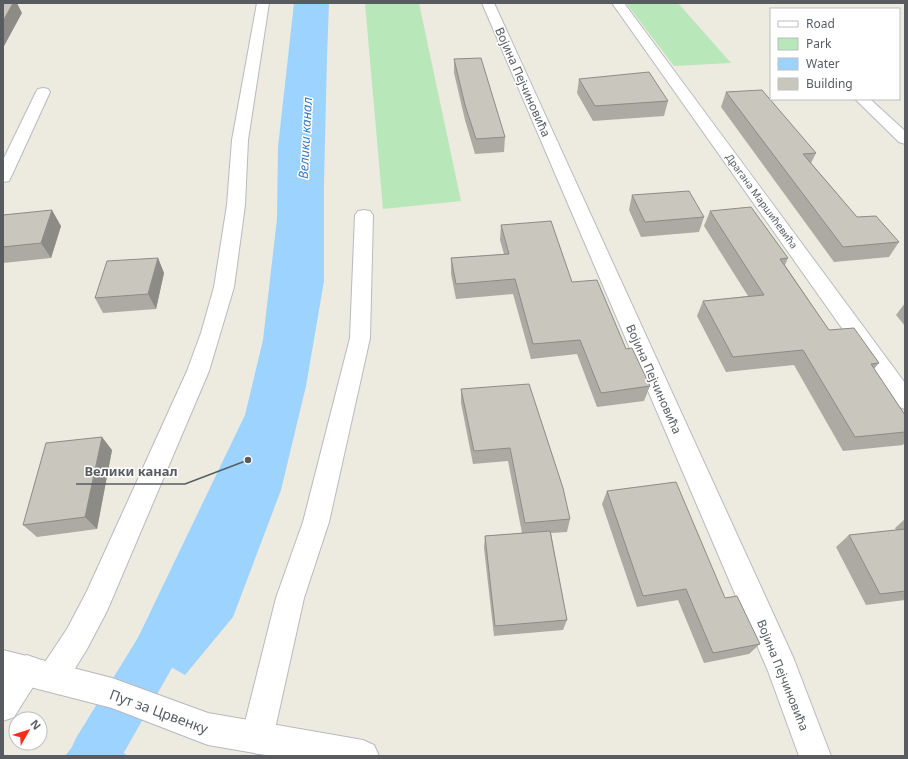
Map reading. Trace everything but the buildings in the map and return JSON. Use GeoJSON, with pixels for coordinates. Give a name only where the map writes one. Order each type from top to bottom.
{"type":"FeatureCollection","features":[{"type":"Feature","properties":{"kind":"street"},"geometry":{"type":"LineString","coordinates":[[3,706],[27,671],[77,639],[98,601],[198,371],[224,287],[236,205],[240,140],[263,3]]}},
{"type":"Feature","properties":{"kind":"street","name":"Војина Пејчиновића"},"geometry":{"type":"LineString","coordinates":[[488,3],[782,668],[815,756]]}},
{"type":"Feature","properties":{"kind":"street","name":"Драгана Маршићевића"},"geometry":{"type":"LineString","coordinates":[[618,3],[905,400]]}},
{"type":"Feature","properties":{"kind":"street"},"geometry":{"type":"LineString","coordinates":[[3,177],[43,92]]}},
{"type":"Feature","properties":{"kind":"street"},"geometry":{"type":"LineString","coordinates":[[863,100],[905,139]]}},
{"type":"Feature","properties":{"kind":"street"},"geometry":{"type":"LineString","coordinates":[[257,738],[290,598],[316,522],[360,338],[364,215]]}},
{"type":"Feature","properties":{"kind":"street","name":"Пут за Црвенку"},"geometry":{"type":"LineString","coordinates":[[27,671],[112,693],[208,730],[363,756]]}},
{"type":"Feature","properties":{"kind":"green space"},"geometry":{"type":"Polygon","coordinates":[[[365,3],[419,3],[461,201],[383,209],[365,3]]]}},
{"type":"Feature","properties":{"kind":"green space"},"geometry":{"type":"Polygon","coordinates":[[[626,3],[678,3],[731,63],[674,66],[626,3]]]}},
{"type":"Feature","properties":{"kind":"water"},"geometry":{"type":"Polygon","coordinates":[[[294,3],[329,3],[324,181],[324,281],[306,386],[281,490],[233,617],[185,675],[134,646],[245,415],[263,340],[277,219],[278,147],[294,3]]]}},
{"type":"Feature","properties":{"kind":"water"},"geometry":{"type":"Polygon","coordinates":[[[86,729],[128,756],[65,756],[86,729]]]}},
{"type":"Feature","properties":{"kind":"waterway","name":"Велики канал"},"geometry":{"type":"LineString","coordinates":[[94,756],[165,636],[175,614]]}},
{"type":"Feature","properties":{"kind":"place","name":"Велики канал"},"geometry":{"type":"Point","coordinates":[248,460]}}]}
